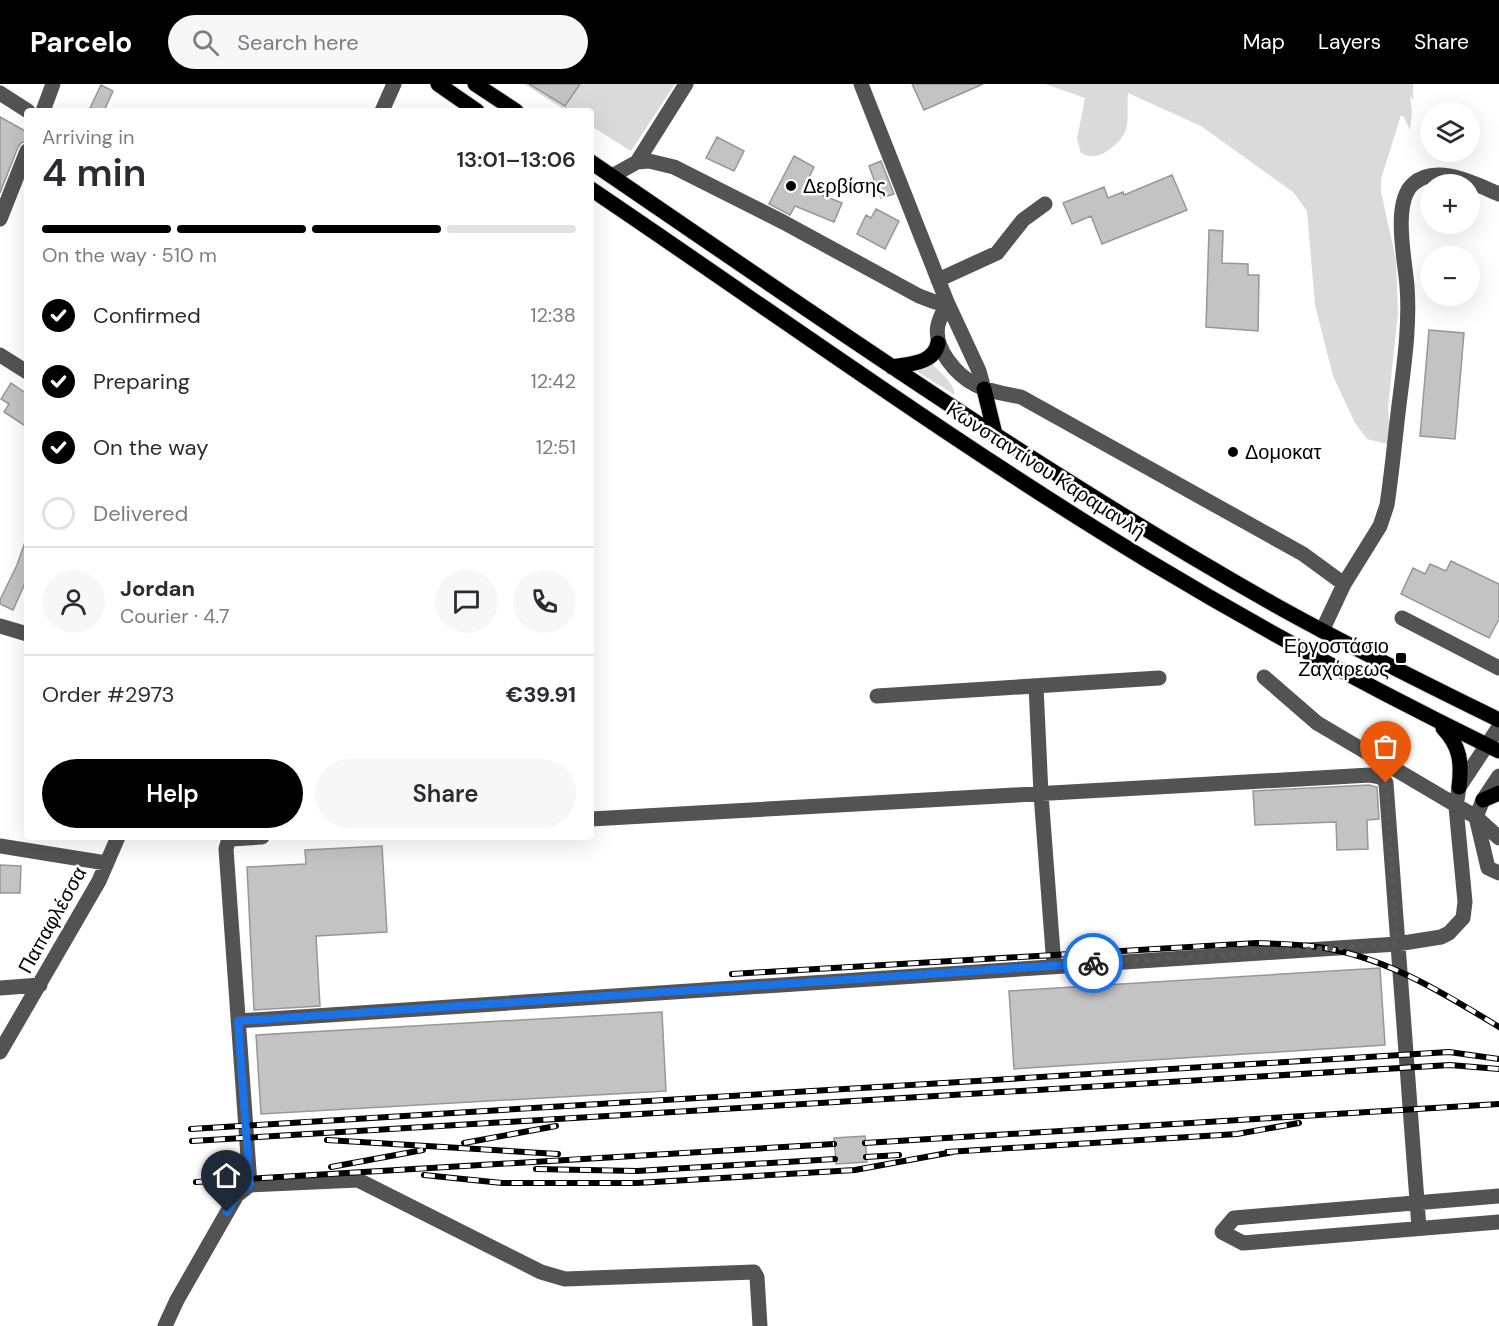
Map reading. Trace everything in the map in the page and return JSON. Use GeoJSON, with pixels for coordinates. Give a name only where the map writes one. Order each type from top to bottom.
{"type":"FeatureCollection","features":[{"type":"Feature","properties":{"kind":"main road"},"geometry":{"type":"LineString","coordinates":[[438,84],[473,108]]}},
{"type":"Feature","properties":{"kind":"main road"},"geometry":{"type":"LineString","coordinates":[[475,84],[511,108]]}},
{"type":"Feature","properties":{"kind":"main road","name":"Κωνσταντίνου Καραμανλή"},"geometry":{"type":"LineString","coordinates":[[594,164],[892,367],[995,434],[1211,567],[1322,631],[1499,720]]}},
{"type":"Feature","properties":{"kind":"main road","name":"Κωνσταντίνου Καραμανλή"},"geometry":{"type":"LineString","coordinates":[[594,191],[957,439],[1148,560],[1286,640],[1437,721],[1493,748]]}},
{"type":"Feature","properties":{"kind":"main road"},"geometry":{"type":"LineString","coordinates":[[892,367],[926,359],[935,352],[938,343]]}},
{"type":"Feature","properties":{"kind":"main road"},"geometry":{"type":"LineString","coordinates":[[984,389],[995,434]]}},
{"type":"Feature","properties":{"kind":"main road"},"geometry":{"type":"LineString","coordinates":[[1437,721],[1454,740],[1460,753],[1459,787]]}},
{"type":"Feature","properties":{"kind":"main road"},"geometry":{"type":"LineString","coordinates":[[1483,800],[1499,793]]}},
{"type":"Feature","properties":{"kind":"street"},"geometry":{"type":"LineString","coordinates":[[44,108],[53,84]]}},
{"type":"Feature","properties":{"kind":"street"},"geometry":{"type":"LineString","coordinates":[[383,108],[394,84]]}},
{"type":"Feature","properties":{"kind":"street"},"geometry":{"type":"LineString","coordinates":[[637,162],[686,84]]}},
{"type":"Feature","properties":{"kind":"street"},"geometry":{"type":"LineString","coordinates":[[861,84],[946,303],[979,371],[984,389]]}},
{"type":"Feature","properties":{"kind":"street"},"geometry":{"type":"LineString","coordinates":[[0,93],[24,108]]}},
{"type":"Feature","properties":{"kind":"street"},"geometry":{"type":"LineString","coordinates":[[0,219],[24,159]]}},
{"type":"Feature","properties":{"kind":"street"},"geometry":{"type":"LineString","coordinates":[[612,176],[637,162],[649,160],[674,167],[783,222],[919,296],[946,303]]}},
{"type":"Feature","properties":{"kind":"street"},"geometry":{"type":"LineString","coordinates":[[1322,631],[1344,584],[1380,526],[1389,488],[1407,335],[1408,306],[1402,217],[1405,195],[1418,180],[1441,175],[1463,180],[1499,194]]}},
{"type":"Feature","properties":{"kind":"street"},"geometry":{"type":"LineString","coordinates":[[938,280],[997,253],[1023,220],[1046,204]]}},
{"type":"Feature","properties":{"kind":"street"},"geometry":{"type":"LineString","coordinates":[[946,303],[938,324],[938,343],[959,373],[974,384],[984,389],[1022,397],[1303,554],[1344,584]]}},
{"type":"Feature","properties":{"kind":"street"},"geometry":{"type":"LineString","coordinates":[[0,355],[24,370]]}},
{"type":"Feature","properties":{"kind":"street"},"geometry":{"type":"LineString","coordinates":[[1402,618],[1499,668]]}},
{"type":"Feature","properties":{"kind":"street"},"geometry":{"type":"LineString","coordinates":[[0,627],[24,633]]}},
{"type":"Feature","properties":{"kind":"street"},"geometry":{"type":"LineString","coordinates":[[1264,677],[1317,723],[1476,817],[1499,838]]}},
{"type":"Feature","properties":{"kind":"street"},"geometry":{"type":"LineString","coordinates":[[877,696],[1159,678]]}},
{"type":"Feature","properties":{"kind":"street"},"geometry":{"type":"LineString","coordinates":[[1036,686],[1041,794],[1054,966]]}},
{"type":"Feature","properties":{"kind":"street"},"geometry":{"type":"LineString","coordinates":[[238,1021],[1397,944],[1441,937],[1449,933],[1463,918],[1466,902],[1456,807],[1459,787],[1493,748],[1499,727]]}},
{"type":"Feature","properties":{"kind":"street"},"geometry":{"type":"LineString","coordinates":[[594,819],[1370,775],[1381,777],[1386,783],[1419,1228]]}},
{"type":"Feature","properties":{"kind":"street"},"geometry":{"type":"LineString","coordinates":[[1499,776],[1483,800],[1476,817],[1488,868],[1499,873]]}},
{"type":"Feature","properties":{"kind":"street","name":"Παπαφλέσσα"},"geometry":{"type":"LineString","coordinates":[[0,1052],[99,881],[117,840]]}},
{"type":"Feature","properties":{"kind":"street"},"geometry":{"type":"LineString","coordinates":[[230,840],[226,845],[250,1185]]}},
{"type":"Feature","properties":{"kind":"street"},"geometry":{"type":"LineString","coordinates":[[0,846],[106,863]]}},
{"type":"Feature","properties":{"kind":"street"},"geometry":{"type":"LineString","coordinates":[[0,988],[40,986]]}},
{"type":"Feature","properties":{"kind":"street"},"geometry":{"type":"LineString","coordinates":[[165,1326],[177,1300],[237,1195],[250,1185],[358,1179],[541,1272],[565,1280],[754,1272],[757,1277],[760,1326]]}},
{"type":"Feature","properties":{"kind":"street"},"geometry":{"type":"LineString","coordinates":[[1499,1196],[1234,1218],[1222,1232],[1243,1243],[1499,1222]]}},
{"type":"Feature","properties":{"kind":"shaded area"},"geometry":{"type":"Polygon","coordinates":[[[524,84],[675,84],[631,151],[594,128],[594,108],[562,108],[524,84]]]}},
{"type":"Feature","properties":{"kind":"shaded area"},"geometry":{"type":"Polygon","coordinates":[[[1045,84],[1413,84],[1413,100],[1410,96],[1412,112],[1410,130],[1401,115],[1381,179],[1381,192],[1396,260],[1398,313],[1388,407],[1392,428],[1391,445],[1367,439],[1355,423],[1333,376],[1315,305],[1307,211],[1293,192],[1201,126],[1128,93],[1127,126],[1121,138],[1101,155],[1084,155],[1081,153],[1077,139],[1085,98],[1045,84]]]}},
{"type":"Feature","properties":{"kind":"shaded area"},"geometry":{"type":"Polygon","coordinates":[[[933,365],[950,382],[955,395],[913,369],[933,365]]]}},
{"type":"Feature","properties":{"kind":"building"},"geometry":{"type":"Polygon","coordinates":[[[529,84],[580,84],[565,106],[529,84]]]}},
{"type":"Feature","properties":{"kind":"building"},"geometry":{"type":"Polygon","coordinates":[[[912,84],[983,84],[924,110],[912,84]]]}},
{"type":"Feature","properties":{"kind":"building"},"geometry":{"type":"Polygon","coordinates":[[[101,85],[113,91],[105,108],[90,108],[101,85]]]}},
{"type":"Feature","properties":{"kind":"building"},"geometry":{"type":"Polygon","coordinates":[[[0,117],[24,130],[24,142],[18,147],[0,193],[0,117]]]}},
{"type":"Feature","properties":{"kind":"building"},"geometry":{"type":"Polygon","coordinates":[[[717,137],[744,151],[734,171],[706,158],[717,137]]]}},
{"type":"Feature","properties":{"kind":"building"},"geometry":{"type":"Polygon","coordinates":[[[794,156],[814,167],[804,188],[842,203],[834,222],[795,206],[790,215],[769,204],[794,156]]]}},
{"type":"Feature","properties":{"kind":"building"},"geometry":{"type":"Polygon","coordinates":[[[881,161],[894,194],[881,198],[869,166],[881,161]]]}},
{"type":"Feature","properties":{"kind":"building"},"geometry":{"type":"Polygon","coordinates":[[[1172,175],[1187,210],[1102,244],[1091,216],[1072,224],[1063,203],[1104,187],[1108,198],[1123,192],[1124,195],[1172,175]]]}},
{"type":"Feature","properties":{"kind":"building"},"geometry":{"type":"Polygon","coordinates":[[[876,209],[899,221],[885,249],[857,234],[866,215],[871,218],[876,209]]]}},
{"type":"Feature","properties":{"kind":"building"},"geometry":{"type":"Polygon","coordinates":[[[1209,230],[1223,231],[1222,263],[1248,264],[1248,275],[1259,275],[1258,331],[1206,327],[1209,230]]]}},
{"type":"Feature","properties":{"kind":"building"},"geometry":{"type":"Polygon","coordinates":[[[1429,330],[1464,333],[1455,439],[1420,436],[1429,330]]]}},
{"type":"Feature","properties":{"kind":"building"},"geometry":{"type":"Polygon","coordinates":[[[11,383],[24,392],[24,425],[4,412],[9,404],[1,399],[11,383]]]}},
{"type":"Feature","properties":{"kind":"building"},"geometry":{"type":"Polygon","coordinates":[[[24,545],[24,586],[13,610],[0,604],[0,600],[24,545]]]}},
{"type":"Feature","properties":{"kind":"building"},"geometry":{"type":"Polygon","coordinates":[[[1451,561],[1499,584],[1499,619],[1489,638],[1401,594],[1413,568],[1425,574],[1430,564],[1446,571],[1451,561]]]}},
{"type":"Feature","properties":{"kind":"building"},"geometry":{"type":"Polygon","coordinates":[[[1369,785],[1377,787],[1379,819],[1367,820],[1368,849],[1337,850],[1336,822],[1255,825],[1253,791],[1369,785]]]}},
{"type":"Feature","properties":{"kind":"building"},"geometry":{"type":"Polygon","coordinates":[[[382,846],[387,932],[316,936],[320,1006],[254,1010],[247,867],[306,864],[305,850],[382,846]]]}},
{"type":"Feature","properties":{"kind":"building"},"geometry":{"type":"Polygon","coordinates":[[[0,865],[21,866],[20,893],[0,893],[0,865]]]}},
{"type":"Feature","properties":{"kind":"building"},"geometry":{"type":"Polygon","coordinates":[[[1380,968],[1385,1045],[1014,1069],[1009,991],[1380,968]]]}},
{"type":"Feature","properties":{"kind":"building"},"geometry":{"type":"Polygon","coordinates":[[[662,1012],[666,1091],[261,1114],[256,1035],[662,1012]]]}},
{"type":"Feature","properties":{"kind":"building"},"geometry":{"type":"Polygon","coordinates":[[[865,1136],[867,1162],[836,1164],[834,1138],[865,1136]]]}},
{"type":"Feature","properties":{"kind":"railway"},"geometry":{"type":"LineString","coordinates":[[732,974],[1257,943],[1294,944],[1353,954],[1396,970],[1438,991],[1499,1027]]}},
{"type":"Feature","properties":{"kind":"railway"},"geometry":{"type":"LineString","coordinates":[[191,1129],[1449,1052],[1499,1059]]}},
{"type":"Feature","properties":{"kind":"railway"},"geometry":{"type":"LineString","coordinates":[[192,1141],[1450,1065],[1499,1069]]}},
{"type":"Feature","properties":{"kind":"railway"},"geometry":{"type":"LineString","coordinates":[[865,1143],[1499,1104]]}},
{"type":"Feature","properties":{"kind":"railway"},"geometry":{"type":"LineString","coordinates":[[947,1152],[1237,1134],[1299,1123]]}},
{"type":"Feature","properties":{"kind":"railway"},"geometry":{"type":"LineString","coordinates":[[464,1143],[556,1126]]}},
{"type":"Feature","properties":{"kind":"railway"},"geometry":{"type":"LineString","coordinates":[[327,1140],[558,1154]]}},
{"type":"Feature","properties":{"kind":"railway"},"geometry":{"type":"LineString","coordinates":[[196,1182],[834,1144]]}},
{"type":"Feature","properties":{"kind":"railway"},"geometry":{"type":"LineString","coordinates":[[331,1167],[423,1150]]}},
{"type":"Feature","properties":{"kind":"railway"},"geometry":{"type":"LineString","coordinates":[[424,1175],[502,1183],[637,1183],[855,1170],[953,1152]]}},
{"type":"Feature","properties":{"kind":"railway"},"geometry":{"type":"LineString","coordinates":[[866,1157],[899,1155]]}},
{"type":"Feature","properties":{"kind":"railway"},"geometry":{"type":"LineString","coordinates":[[536,1169],[637,1171],[835,1159]]}},
{"type":"Feature","properties":{"kind":"way so far"},"geometry":{"type":"LineString","coordinates":[[1093,963],[1397,944],[1386,783]]}},
{"type":"Feature","properties":{"kind":"place","name":"Δερβίσης"},"geometry":{"type":"Point","coordinates":[791,186]}},
{"type":"Feature","properties":{"kind":"place","name":"Δομοκατ"},"geometry":{"type":"Point","coordinates":[1233,452]}},
{"type":"Feature","properties":{"kind":"place","name":"Εργοστάσιο Ζαχάρεως"},"geometry":{"type":"Point","coordinates":[1401,658]}},
{"type":"Feature","properties":{"kind":"route"},"geometry":{"type":"LineString","coordinates":[[227,1212],[237,1195],[250,1185],[238,1021],[1093,963]]}}]}
